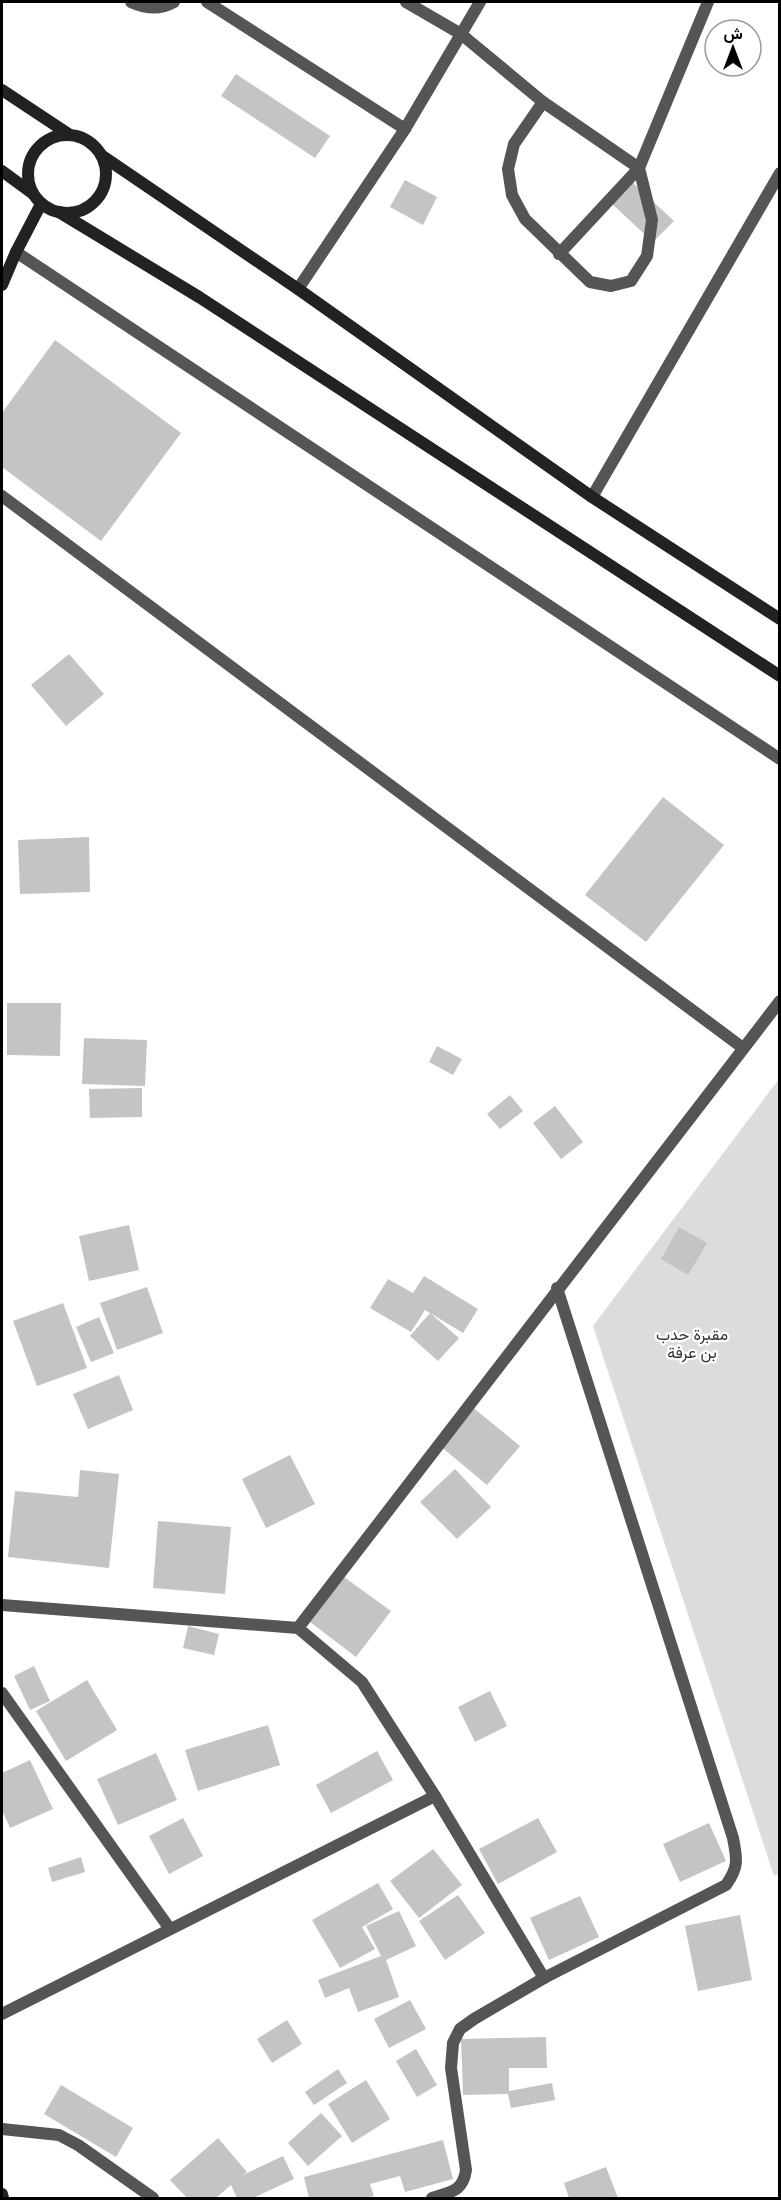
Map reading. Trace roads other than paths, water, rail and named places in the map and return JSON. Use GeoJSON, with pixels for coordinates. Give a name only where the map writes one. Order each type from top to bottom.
{"type":"FeatureCollection","features":[{"type":"Feature","properties":{"kind":"main road"},"geometry":{"type":"LineString","coordinates":[[2,90],[70,135],[88,141],[101,155],[298,289],[592,497],[780,619]]}},
{"type":"Feature","properties":{"kind":"main road"},"geometry":{"type":"LineString","coordinates":[[37,199],[28,183],[27,171],[30,159],[46,140],[70,135]]}},
{"type":"Feature","properties":{"kind":"main road"},"geometry":{"type":"LineString","coordinates":[[58,212],[80,211],[98,197],[106,177],[101,155]]}},
{"type":"Feature","properties":{"kind":"main road"},"geometry":{"type":"LineString","coordinates":[[2,171],[37,199],[199,297],[780,676]]}},
{"type":"Feature","properties":{"kind":"main road"},"geometry":{"type":"LineString","coordinates":[[2,285],[37,199]]}},
{"type":"Feature","properties":{"kind":"main road"},"geometry":{"type":"LineString","coordinates":[[2,2194],[3,2199]]}},
{"type":"Feature","properties":{"kind":"street"},"geometry":{"type":"LineString","coordinates":[[131,2],[142,7],[155,8],[174,2]]}},
{"type":"Feature","properties":{"kind":"street"},"geometry":{"type":"LineString","coordinates":[[207,2],[405,129]]}},
{"type":"Feature","properties":{"kind":"street"},"geometry":{"type":"LineString","coordinates":[[406,2],[461,34],[543,102],[639,168],[652,220],[647,256],[631,280],[611,286],[590,282],[525,219],[512,195],[508,169],[514,144],[543,102]]}},
{"type":"Feature","properties":{"kind":"street"},"geometry":{"type":"LineString","coordinates":[[298,289],[405,129],[480,2]]}},
{"type":"Feature","properties":{"kind":"street"},"geometry":{"type":"LineString","coordinates":[[559,254],[639,168],[708,2]]}},
{"type":"Feature","properties":{"kind":"street"},"geometry":{"type":"LineString","coordinates":[[592,497],[780,172]]}},
{"type":"Feature","properties":{"kind":"street"},"geometry":{"type":"LineString","coordinates":[[16,252],[780,759]]}},
{"type":"Feature","properties":{"kind":"street"},"geometry":{"type":"LineString","coordinates":[[2,496],[743,1048]]}},
{"type":"Feature","properties":{"kind":"street"},"geometry":{"type":"LineString","coordinates":[[298,1628],[557,1288],[780,1001]]}},
{"type":"Feature","properties":{"kind":"street"},"geometry":{"type":"LineString","coordinates":[[432,2199],[457,2190],[465,2181],[466,2170],[451,2068],[453,2043],[460,2029],[544,1978],[726,1885],[735,1873],[736,1854],[729,1827],[557,1288]]}},
{"type":"Feature","properties":{"kind":"street"},"geometry":{"type":"LineString","coordinates":[[2,1605],[298,1628],[362,1682],[435,1796],[544,1978]]}},
{"type":"Feature","properties":{"kind":"street"},"geometry":{"type":"LineString","coordinates":[[2,1693],[170,1929]]}},
{"type":"Feature","properties":{"kind":"street"},"geometry":{"type":"LineString","coordinates":[[2,2014],[435,1796]]}},
{"type":"Feature","properties":{"kind":"street"},"geometry":{"type":"LineString","coordinates":[[2,2129],[59,2135],[78,2145],[153,2199]]}},
{"type":"Feature","properties":{"kind":"park label","name":"مقبرة حدب بن عرفة"},"geometry":{"type":"Point","coordinates":[692,1343]}}]}
